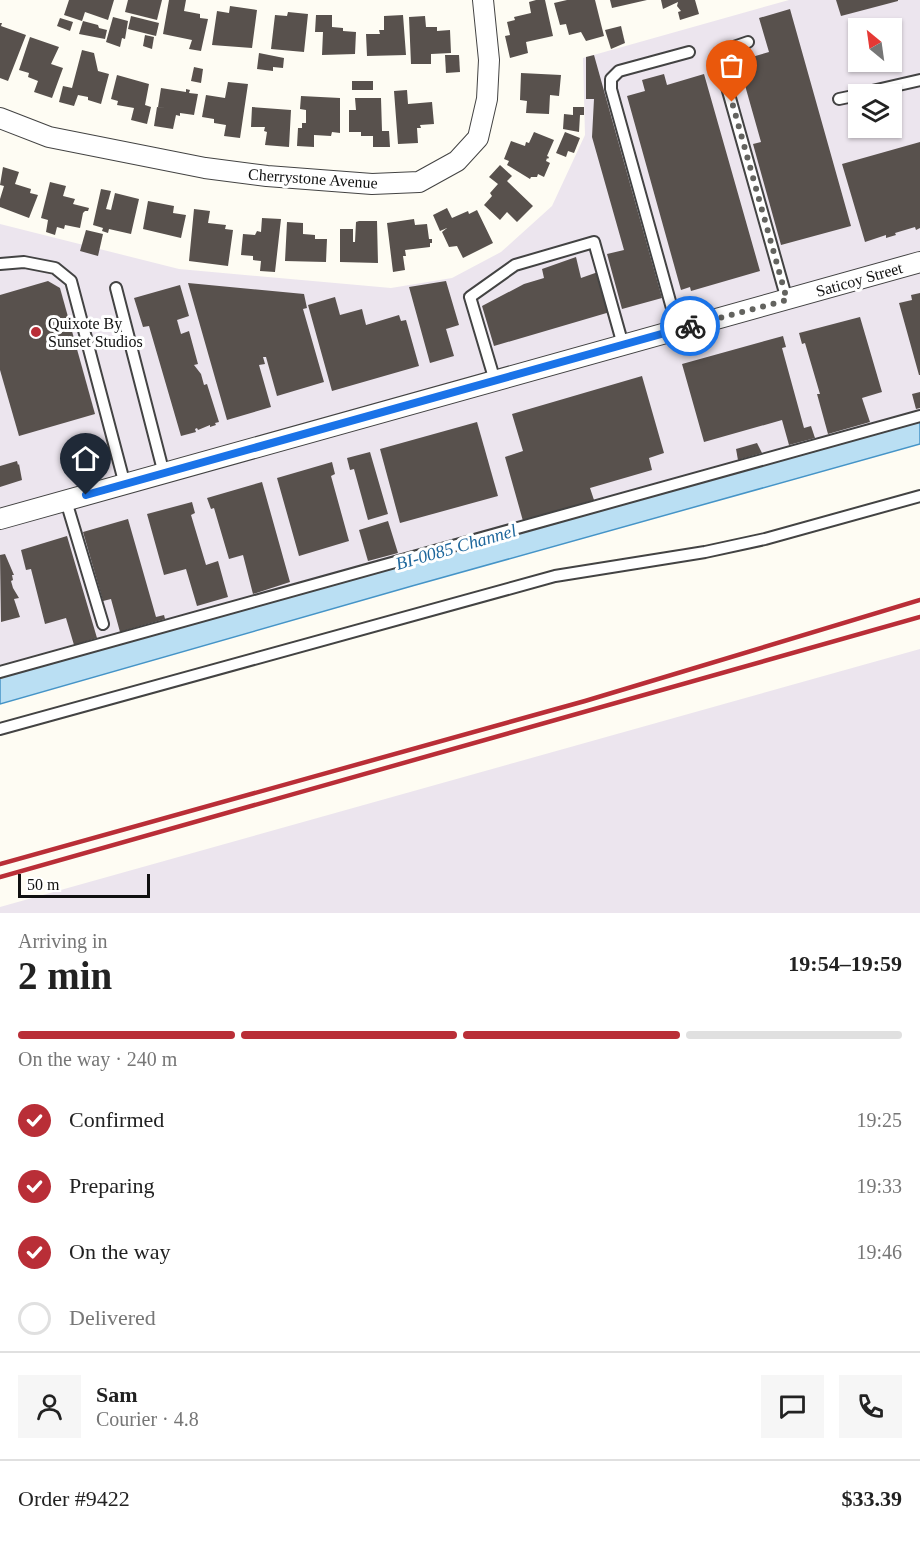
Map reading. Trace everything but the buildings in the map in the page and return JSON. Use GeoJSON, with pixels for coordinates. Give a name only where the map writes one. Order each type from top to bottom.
{"type":"FeatureCollection","features":[{"type":"Feature","properties":{"kind":"street","name":"Cherrystone Avenue"},"geometry":{"type":"LineString","coordinates":[[0,118],[49,137],[205,168],[267,176],[372,184],[419,182],[457,161],[478,138],[487,99],[489,60],[483,0]]}},
{"type":"Feature","properties":{"kind":"street","name":"Saticoy Street"},"geometry":{"type":"LineString","coordinates":[[0,519],[920,262]]}},
{"type":"Feature","properties":{"kind":"lane"},"geometry":{"type":"LineString","coordinates":[[748,42],[725,50],[719,59],[787,300]]}},
{"type":"Feature","properties":{"kind":"lane"},"geometry":{"type":"LineString","coordinates":[[678,330],[611,89],[611,79],[619,71],[689,52]]}},
{"type":"Feature","properties":{"kind":"lane"},"geometry":{"type":"LineString","coordinates":[[902,84],[920,80]]}},
{"type":"Feature","properties":{"kind":"lane"},"geometry":{"type":"LineString","coordinates":[[839,99],[848,97]]}},
{"type":"Feature","properties":{"kind":"lane"},"geometry":{"type":"LineString","coordinates":[[495,381],[470,297],[514,265],[594,242],[623,345]]}},
{"type":"Feature","properties":{"kind":"lane"},"geometry":{"type":"LineString","coordinates":[[0,264],[24,262],[55,268],[71,281],[124,484]]}},
{"type":"Feature","properties":{"kind":"lane"},"geometry":{"type":"LineString","coordinates":[[116,288],[164,474]]}},
{"type":"Feature","properties":{"kind":"lane"},"geometry":{"type":"LineString","coordinates":[[0,672],[920,416]]}},
{"type":"Feature","properties":{"kind":"lane"},"geometry":{"type":"LineString","coordinates":[[0,729],[555,576],[705,552],[765,539],[920,496]]}},
{"type":"Feature","properties":{"kind":"lane"},"geometry":{"type":"LineString","coordinates":[[66,501],[103,624]]}},
{"type":"Feature","properties":{"kind":"shaded area"},"geometry":{"type":"Polygon","coordinates":[[[789,0],[920,0],[920,410],[0,665],[0,224],[179,269],[391,288],[452,278],[501,252],[552,206],[585,135],[583,58],[789,0]]]}},
{"type":"Feature","properties":{"kind":"shaded area"},"geometry":{"type":"Polygon","coordinates":[[[920,649],[920,913],[0,913],[0,907],[920,649]]]}},
{"type":"Feature","properties":{"kind":"water"},"geometry":{"type":"Polygon","coordinates":[[[920,420],[920,444],[0,704],[0,677],[920,420]]]}},
{"type":"Feature","properties":{"kind":"railway"},"geometry":{"type":"LineString","coordinates":[[0,864],[585,701],[920,600]]}},
{"type":"Feature","properties":{"kind":"railway"},"geometry":{"type":"LineString","coordinates":[[0,877],[920,617]]}},
{"type":"Feature","properties":{"kind":"way so far"},"geometry":{"type":"LineString","coordinates":[[690,326],[787,300],[732,102]]}},
{"type":"Feature","properties":{"kind":"place","name":"Quixote By Sunset Studios"},"geometry":{"type":"Point","coordinates":[36,332]}},
{"type":"Feature","properties":{"kind":"route"},"geometry":{"type":"LineString","coordinates":[[86,495],[690,326]]}},
{"type":"Feature","properties":{"kind":"water label","name":"BI-0085 Channel"},"geometry":{"type":"Point","coordinates":[456,547]}}]}
